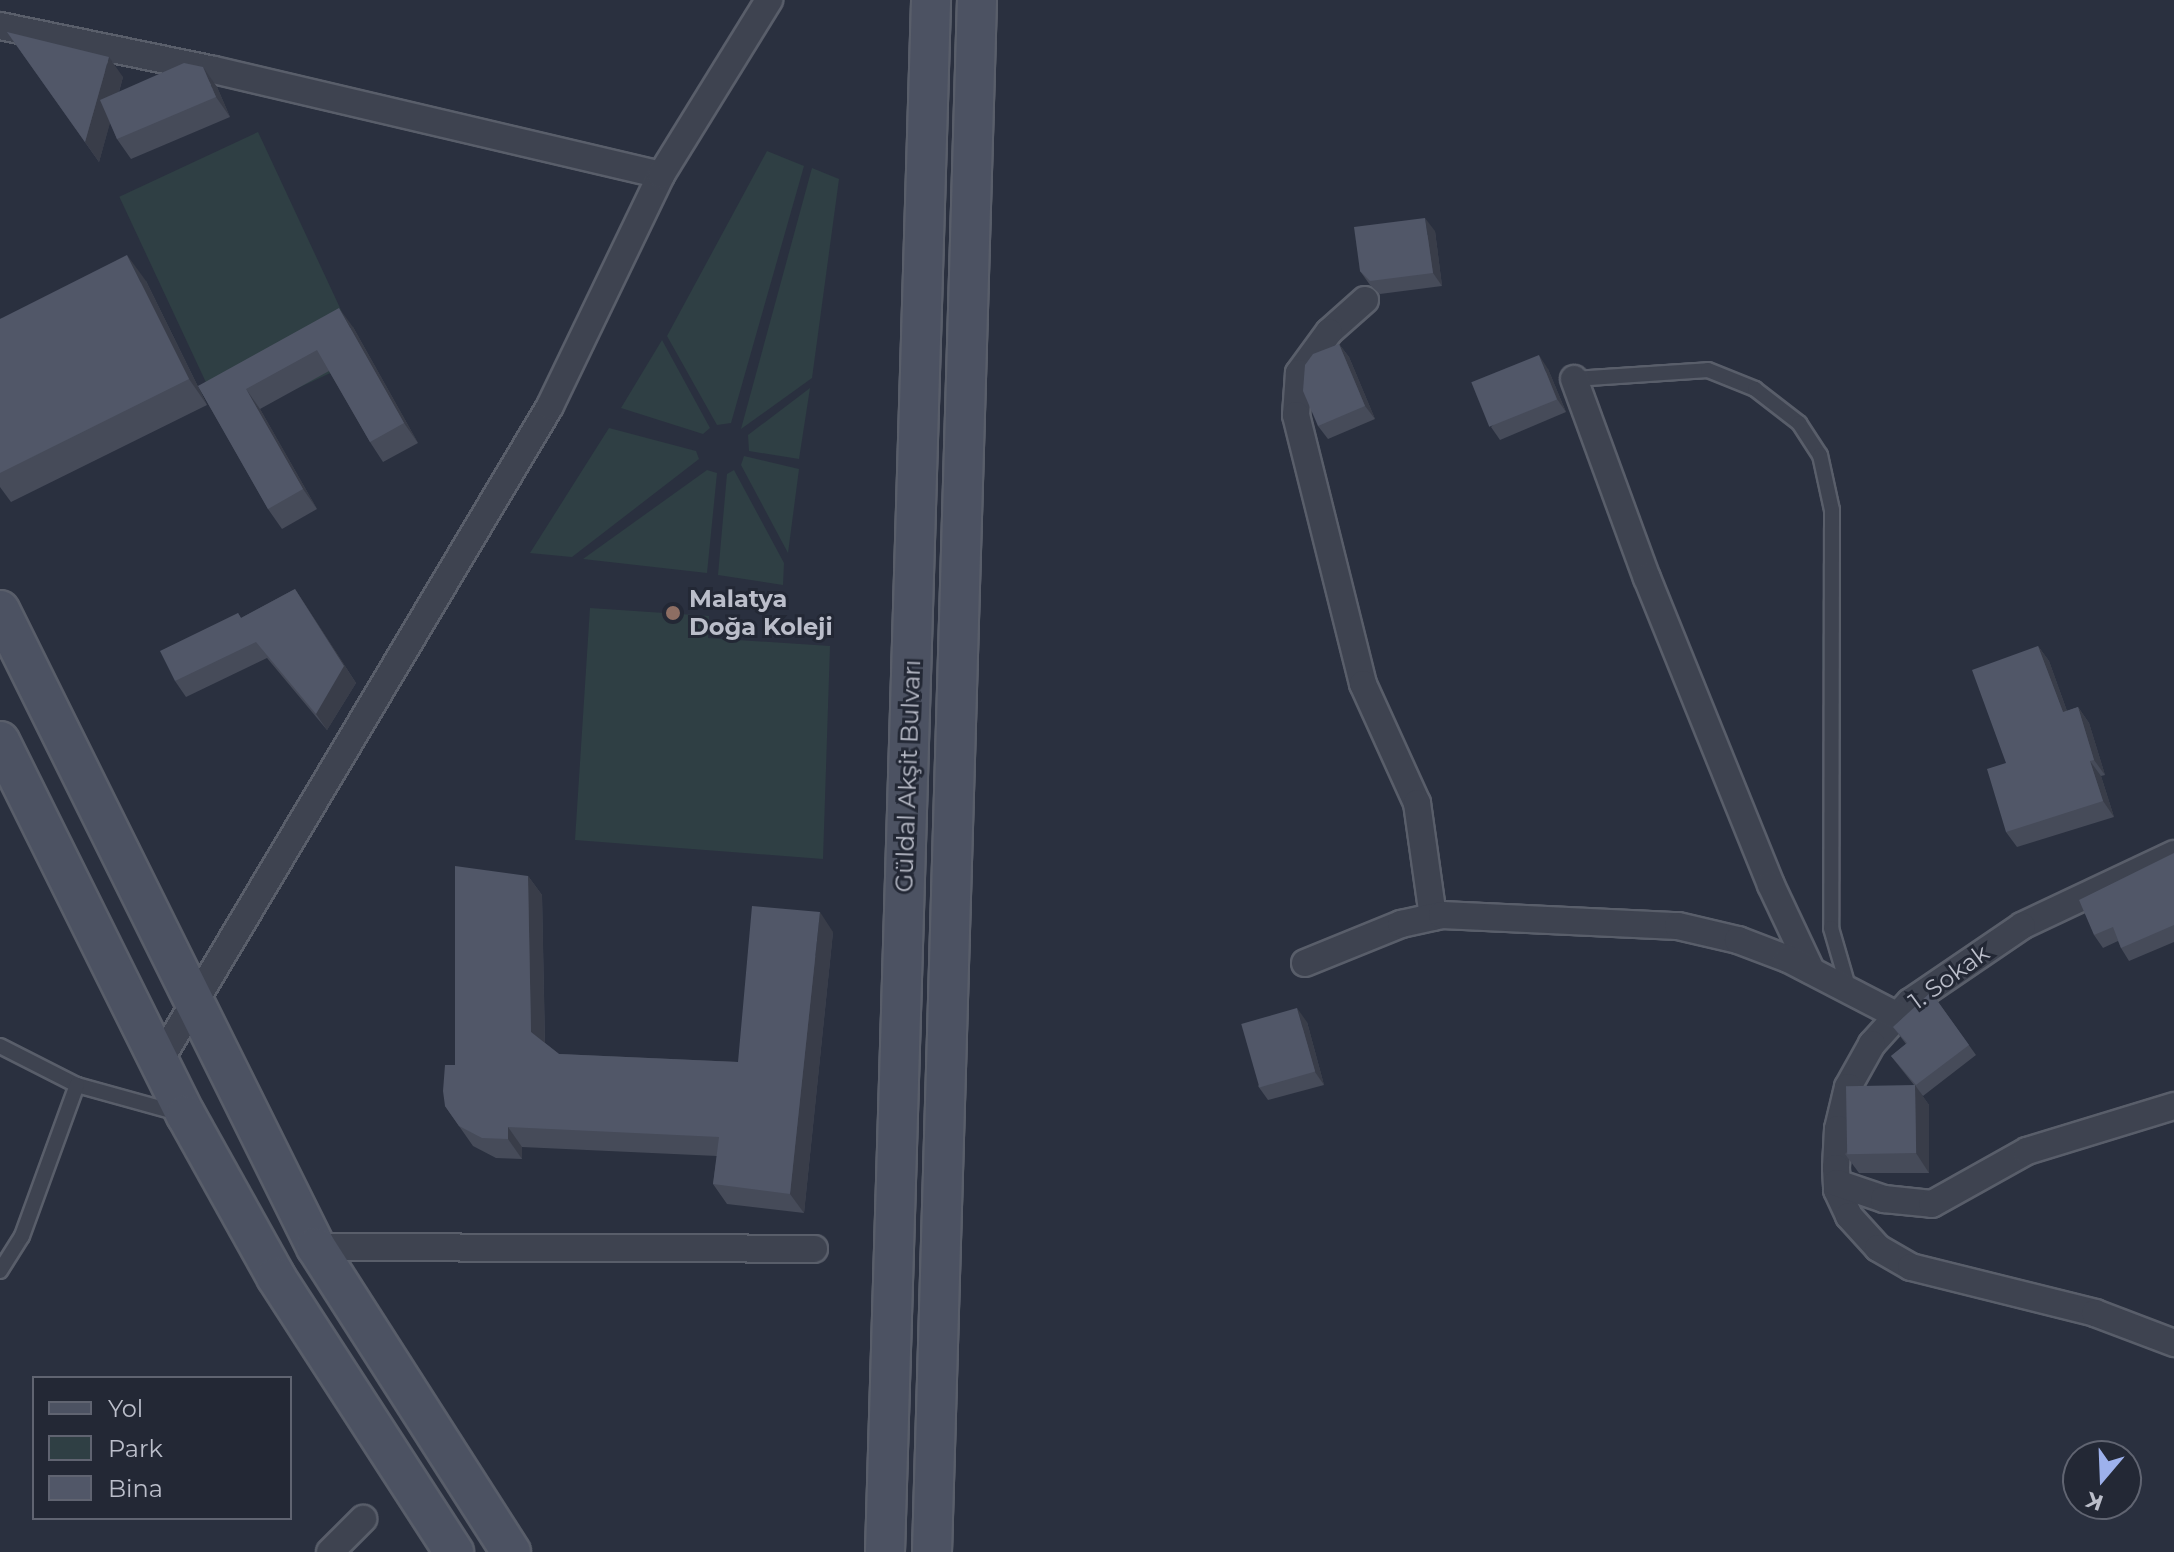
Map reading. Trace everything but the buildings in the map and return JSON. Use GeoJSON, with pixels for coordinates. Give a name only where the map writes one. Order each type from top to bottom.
{"type":"FeatureCollection","features":[{"type":"Feature","properties":{"kind":"main road","name":"Güldal Akşit Bulvarı"},"geometry":{"type":"LineString","coordinates":[[885,1552],[931,0]]}},
{"type":"Feature","properties":{"kind":"main road","name":"Güldal Akşit Bulvarı"},"geometry":{"type":"LineString","coordinates":[[932,1552],[977,0]]}},
{"type":"Feature","properties":{"kind":"main road"},"geometry":{"type":"LineString","coordinates":[[0,610],[316,1247],[511,1552]]}},
{"type":"Feature","properties":{"kind":"main road"},"geometry":{"type":"LineString","coordinates":[[0,741],[186,1115],[276,1277],[454,1552]]}},
{"type":"Feature","properties":{"kind":"street"},"geometry":{"type":"LineString","coordinates":[[160,1060],[550,406],[661,175],[769,0]]}},
{"type":"Feature","properties":{"kind":"street"},"geometry":{"type":"LineString","coordinates":[[0,26],[214,70],[661,175]]}},
{"type":"Feature","properties":{"kind":"street"},"geometry":{"type":"LineString","coordinates":[[1365,300],[1329,332],[1299,373],[1296,415],[1363,684],[1417,803],[1433,917]]}},
{"type":"Feature","properties":{"kind":"street"},"geometry":{"type":"LineString","coordinates":[[1574,379],[1653,592],[1771,885],[1811,970]]}},
{"type":"Feature","properties":{"kind":"street","name":"1. Sokak"},"geometry":{"type":"LineString","coordinates":[[2174,854],[2022,926],[1898,1016],[1872,1044],[1848,1087],[1838,1129],[1837,1183],[1849,1216],[1878,1248],[1911,1267],[2095,1313],[2174,1343]]}},
{"type":"Feature","properties":{"kind":"street"},"geometry":{"type":"LineString","coordinates":[[1305,963],[1401,924],[1433,917],[1678,926],[1738,940],[1811,970],[1898,1016]]}},
{"type":"Feature","properties":{"kind":"street"},"geometry":{"type":"LineString","coordinates":[[1837,1183],[1884,1199],[1932,1204],[2027,1151],[2174,1106]]}},
{"type":"Feature","properties":{"kind":"street"},"geometry":{"type":"LineString","coordinates":[[316,1247],[814,1249]]}},
{"type":"Feature","properties":{"kind":"street"},"geometry":{"type":"LineString","coordinates":[[330,1552],[363,1519]]}},
{"type":"Feature","properties":{"kind":"lane"},"geometry":{"type":"LineString","coordinates":[[1574,379],[1708,370],[1755,389],[1799,423],[1820,455],[1832,510],[1831,928],[1849,990]]}},
{"type":"Feature","properties":{"kind":"lane"},"geometry":{"type":"LineString","coordinates":[[0,1046],[77,1085],[186,1115]]}},
{"type":"Feature","properties":{"kind":"lane"},"geometry":{"type":"LineString","coordinates":[[0,1271],[22,1236],[77,1085]]}},
{"type":"Feature","properties":{"kind":"green space"},"geometry":{"type":"Polygon","coordinates":[[[258,132],[363,358],[225,422],[119,197],[258,132]]]}},
{"type":"Feature","properties":{"kind":"green space"},"geometry":{"type":"Polygon","coordinates":[[[767,151],[804,166],[731,423],[717,425],[667,336],[767,151]]]}},
{"type":"Feature","properties":{"kind":"green space"},"geometry":{"type":"Polygon","coordinates":[[[812,168],[839,179],[812,378],[741,429],[812,168]]]}},
{"type":"Feature","properties":{"kind":"green space"},"geometry":{"type":"Polygon","coordinates":[[[662,340],[710,428],[703,434],[621,408],[662,340]]]}},
{"type":"Feature","properties":{"kind":"green space"},"geometry":{"type":"Polygon","coordinates":[[[810,388],[799,459],[749,451],[748,435],[810,388]]]}},
{"type":"Feature","properties":{"kind":"green space"},"geometry":{"type":"Polygon","coordinates":[[[609,428],[696,451],[699,459],[572,557],[530,553],[609,428]]]}},
{"type":"Feature","properties":{"kind":"green space"},"geometry":{"type":"Polygon","coordinates":[[[744,456],[799,469],[788,553],[741,465],[744,456]]]}},
{"type":"Feature","properties":{"kind":"green space"},"geometry":{"type":"Polygon","coordinates":[[[707,470],[717,473],[707,573],[583,559],[707,470]]]}},
{"type":"Feature","properties":{"kind":"green space"},"geometry":{"type":"Polygon","coordinates":[[[734,470],[784,563],[783,585],[718,575],[727,474],[734,470]]]}},
{"type":"Feature","properties":{"kind":"green space"},"geometry":{"type":"Polygon","coordinates":[[[590,608],[709,616],[708,638],[830,646],[823,859],[575,840],[590,608]]]}},
{"type":"Feature","properties":{"kind":"place","name":"Malatya Doğa Koleji"},"geometry":{"type":"Point","coordinates":[673,613]}}]}
